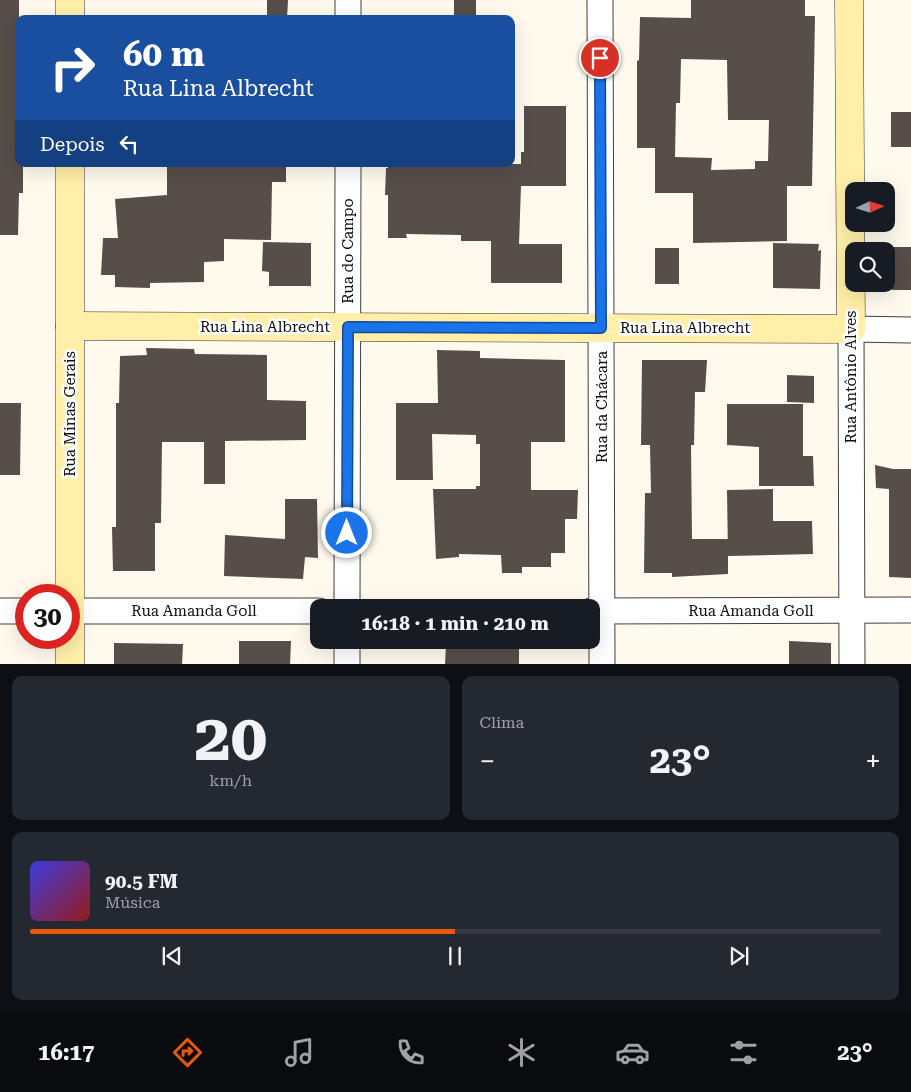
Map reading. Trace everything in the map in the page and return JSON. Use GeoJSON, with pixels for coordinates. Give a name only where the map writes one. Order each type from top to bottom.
{"type":"FeatureCollection","features":[{"type":"Feature","properties":{"kind":"street"},"geometry":{"type":"LineString","coordinates":[[70,0],[70,15]]}},
{"type":"Feature","properties":{"kind":"street"},"geometry":{"type":"LineString","coordinates":[[348,0],[348,15]]}},
{"type":"Feature","properties":{"kind":"street","name":"Rua da Chácara"},"geometry":{"type":"LineString","coordinates":[[597,599],[601,328],[600,0]]}},
{"type":"Feature","properties":{"kind":"street","name":"Rua Antônio Alves"},"geometry":{"type":"LineString","coordinates":[[849,0],[852,664]]}},
{"type":"Feature","properties":{"kind":"street","name":"Rua Minas Gerais"},"geometry":{"type":"LineString","coordinates":[[69,584],[70,167]]}},
{"type":"Feature","properties":{"kind":"street","name":"Rua do Campo"},"geometry":{"type":"LineString","coordinates":[[347,599],[348,167]]}},
{"type":"Feature","properties":{"kind":"street","name":"Rua Lina Albrecht"},"geometry":{"type":"LineString","coordinates":[[70,326],[911,330]]}},
{"type":"Feature","properties":{"kind":"street","name":"Rua Amanda Goll"},"geometry":{"type":"LineString","coordinates":[[600,611],[911,610]]}},
{"type":"Feature","properties":{"kind":"street"},"geometry":{"type":"LineString","coordinates":[[0,611],[15,611]]}},
{"type":"Feature","properties":{"kind":"street","name":"Rua Amanda Goll"},"geometry":{"type":"LineString","coordinates":[[80,611],[310,611]]}},
{"type":"Feature","properties":{"kind":"street","name":"Rua da Chácara"},"geometry":{"type":"LineString","coordinates":[[600,643],[602,664]]}},
{"type":"Feature","properties":{"kind":"street","name":"Rua Minas Gerais"},"geometry":{"type":"LineString","coordinates":[[70,649],[70,664]]}},
{"type":"Feature","properties":{"kind":"street"},"geometry":{"type":"LineString","coordinates":[[347,649],[347,664]]}},
{"type":"Feature","properties":{"kind":"building"},"geometry":{"type":"Polygon","coordinates":[[[0,0],[19,0],[19,15],[15,15],[15,167],[23,167],[23,193],[19,193],[18,235],[0,235],[0,0]]]}},
{"type":"Feature","properties":{"kind":"building"},"geometry":{"type":"Polygon","coordinates":[[[267,0],[288,0],[287,15],[267,15],[267,0]]]}},
{"type":"Feature","properties":{"kind":"building"},"geometry":{"type":"Polygon","coordinates":[[[454,0],[476,0],[476,15],[454,15],[454,0]]]}},
{"type":"Feature","properties":{"kind":"building"},"geometry":{"type":"Polygon","coordinates":[[[691,0],[805,0],[805,16],[815,16],[812,186],[787,186],[787,241],[693,243],[693,193],[655,193],[655,148],[637,148],[637,61],[639,60],[640,17],[691,18],[691,0]],[[681,59],[680,103],[676,103],[675,157],[712,158],[711,170],[755,169],[755,161],[768,161],[769,120],[728,120],[727,60],[681,59]]]}},
{"type":"Feature","properties":{"kind":"building"},"geometry":{"type":"Polygon","coordinates":[[[524,106],[566,106],[566,186],[521,186],[519,244],[562,244],[562,283],[491,283],[491,241],[461,241],[461,235],[406,234],[407,238],[388,238],[388,195],[385,195],[386,168],[515,167],[515,164],[521,164],[521,152],[524,152],[524,106]]]}},
{"type":"Feature","properties":{"kind":"building"},"geometry":{"type":"Polygon","coordinates":[[[891,112],[911,112],[911,147],[891,147],[891,112]]]}},
{"type":"Feature","properties":{"kind":"building"},"geometry":{"type":"Polygon","coordinates":[[[167,167],[286,167],[286,182],[272,182],[271,240],[224,239],[224,261],[204,262],[204,282],[150,283],[150,288],[115,287],[115,275],[101,275],[103,238],[118,238],[115,199],[167,195],[167,167]]]}},
{"type":"Feature","properties":{"kind":"building"},"geometry":{"type":"Polygon","coordinates":[[[263,242],[311,243],[311,286],[269,286],[269,272],[262,271],[263,242]]]}},
{"type":"Feature","properties":{"kind":"building"},"geometry":{"type":"Polygon","coordinates":[[[773,243],[819,244],[818,251],[821,250],[820,289],[773,288],[773,243]]]}},
{"type":"Feature","properties":{"kind":"building"},"geometry":{"type":"Polygon","coordinates":[[[895,247],[911,247],[911,290],[895,290],[895,247]]]}},
{"type":"Feature","properties":{"kind":"building"},"geometry":{"type":"Polygon","coordinates":[[[655,248],[679,248],[679,284],[655,284],[655,248]]]}},
{"type":"Feature","properties":{"kind":"building"},"geometry":{"type":"Polygon","coordinates":[[[146,348],[194,349],[195,354],[267,355],[267,400],[306,401],[306,440],[225,441],[225,484],[204,484],[204,442],[162,442],[161,523],[155,523],[155,571],[113,571],[112,527],[116,527],[116,403],[119,403],[120,356],[147,355],[146,348]]]}},
{"type":"Feature","properties":{"kind":"building"},"geometry":{"type":"Polygon","coordinates":[[[437,350],[480,351],[480,358],[565,360],[565,442],[531,442],[531,490],[578,490],[577,519],[565,519],[565,553],[551,553],[551,567],[522,567],[522,573],[502,573],[501,555],[459,554],[459,557],[436,559],[433,489],[476,489],[476,486],[480,486],[480,444],[476,444],[476,435],[432,434],[433,480],[396,480],[396,403],[438,403],[437,350]]]}},
{"type":"Feature","properties":{"kind":"building"},"geometry":{"type":"Polygon","coordinates":[[[642,360],[707,360],[705,392],[695,392],[694,445],[691,445],[692,539],[728,539],[728,574],[672,577],[672,573],[644,573],[645,493],[651,493],[650,445],[641,445],[642,360]]]}},
{"type":"Feature","properties":{"kind":"building"},"geometry":{"type":"Polygon","coordinates":[[[787,375],[814,376],[814,403],[787,402],[787,375]]]}},
{"type":"Feature","properties":{"kind":"building"},"geometry":{"type":"Polygon","coordinates":[[[0,403],[21,403],[20,475],[0,475],[0,403]]]}},
{"type":"Feature","properties":{"kind":"building"},"geometry":{"type":"Polygon","coordinates":[[[727,404],[803,404],[803,456],[813,456],[814,486],[759,486],[759,447],[727,445],[727,404]]]}},
{"type":"Feature","properties":{"kind":"building"},"geometry":{"type":"Polygon","coordinates":[[[875,465],[893,469],[911,469],[911,578],[889,577],[889,489],[876,488],[875,465]]]}},
{"type":"Feature","properties":{"kind":"building"},"geometry":{"type":"Polygon","coordinates":[[[773,489],[773,521],[812,521],[813,554],[728,556],[727,490],[773,489]]]}},
{"type":"Feature","properties":{"kind":"building"},"geometry":{"type":"Polygon","coordinates":[[[285,499],[317,499],[318,558],[305,557],[303,579],[224,576],[225,535],[285,539],[285,499]]]}},
{"type":"Feature","properties":{"kind":"building"},"geometry":{"type":"Polygon","coordinates":[[[239,641],[291,641],[290,664],[239,664],[239,641]]]}},
{"type":"Feature","properties":{"kind":"building"},"geometry":{"type":"Polygon","coordinates":[[[789,641],[831,643],[831,664],[789,664],[789,641]]]}},
{"type":"Feature","properties":{"kind":"building"},"geometry":{"type":"Polygon","coordinates":[[[114,643],[183,644],[182,664],[114,664],[114,643]]]}},
{"type":"Feature","properties":{"kind":"building"},"geometry":{"type":"Polygon","coordinates":[[[446,649],[519,649],[519,664],[445,664],[446,649]]]}},
{"type":"Feature","properties":{"kind":"route"},"geometry":{"type":"LineString","coordinates":[[347,533],[348,327],[601,328],[600,58]]}}]}
